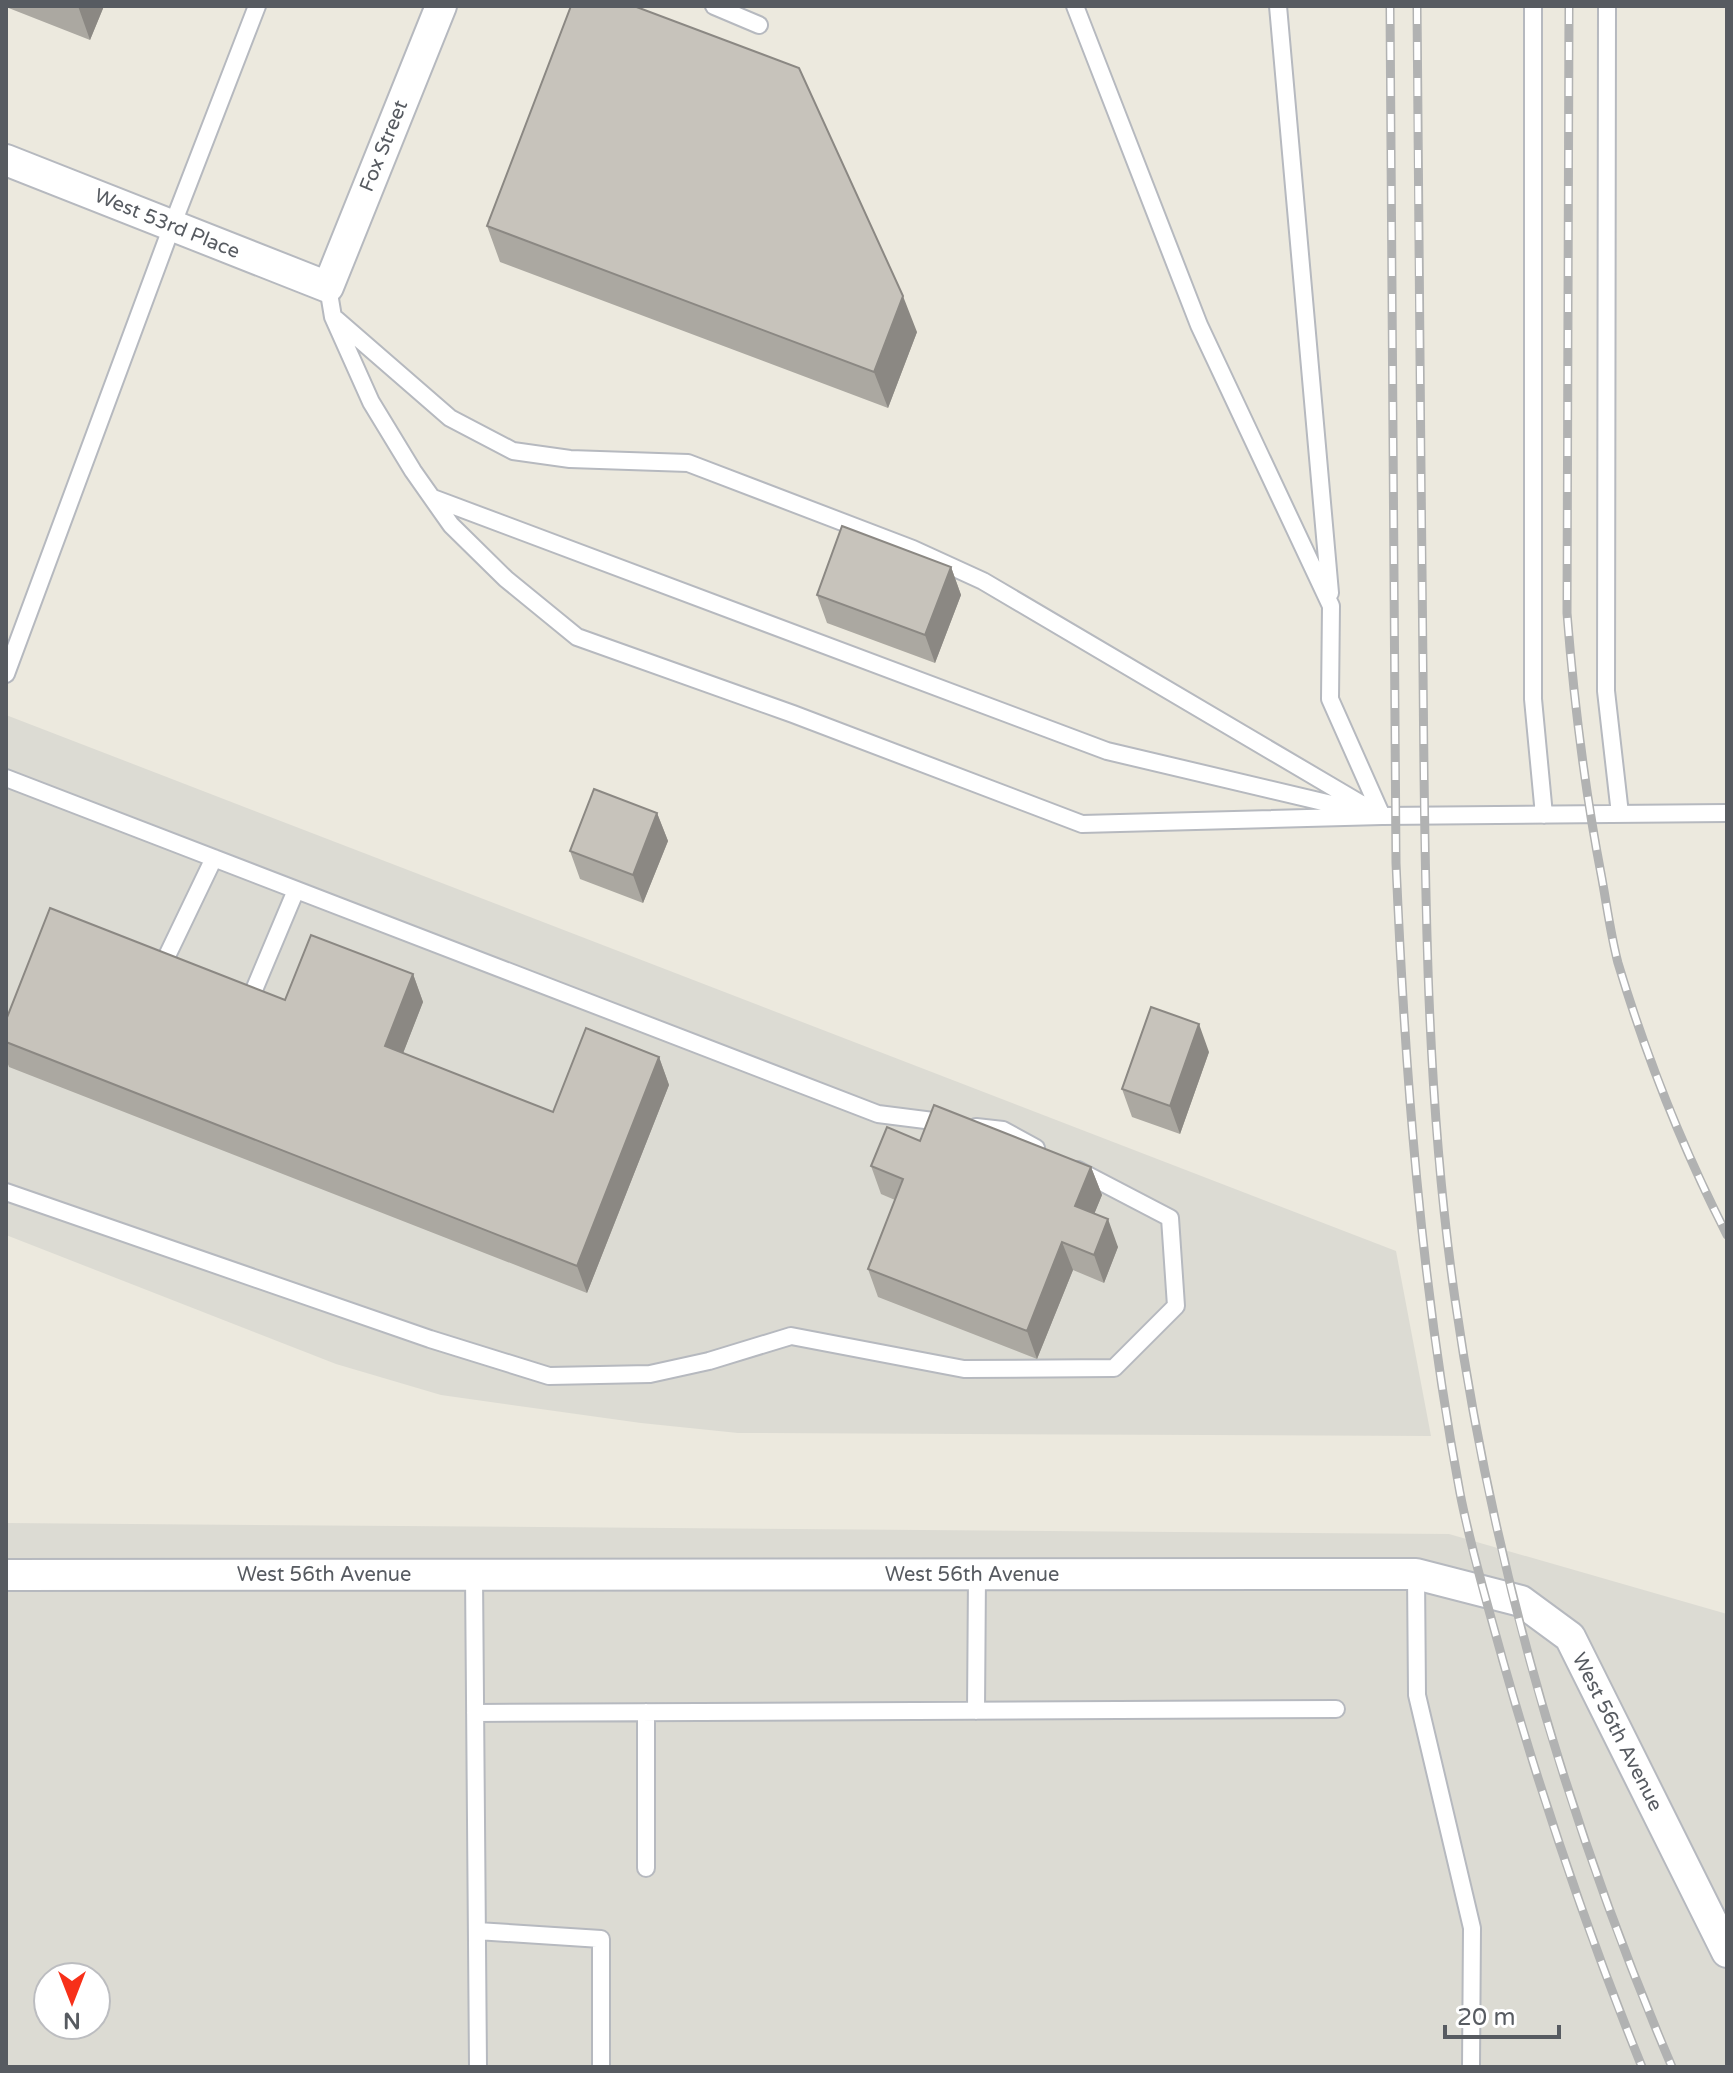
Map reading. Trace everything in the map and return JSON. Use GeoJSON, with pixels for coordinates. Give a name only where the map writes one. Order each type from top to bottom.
{"type":"FeatureCollection","features":[{"type":"Feature","properties":{"kind":"street","name":"Fox Street"},"geometry":{"type":"LineString","coordinates":[[331,302],[441,6]]}},
{"type":"Feature","properties":{"kind":"street","name":"West 53rd Place"},"geometry":{"type":"LineString","coordinates":[[6,160],[172,226],[331,302]]}},
{"type":"Feature","properties":{"kind":"street","name":"West 56th Avenue"},"geometry":{"type":"LineString","coordinates":[[6,1575],[1416,1574],[1521,1601],[1570,1637],[1727,1952]]}},
{"type":"Feature","properties":{"kind":"lane"},"geometry":{"type":"LineString","coordinates":[[6,674],[257,6]]}},
{"type":"Feature","properties":{"kind":"lane"},"geometry":{"type":"LineString","coordinates":[[714,6],[759,25]]}},
{"type":"Feature","properties":{"kind":"lane"},"geometry":{"type":"LineString","coordinates":[[1075,6],[1199,325],[1331,606]]}},
{"type":"Feature","properties":{"kind":"lane"},"geometry":{"type":"LineString","coordinates":[[1278,6],[1331,606],[1330,699],[1382,816]]}},
{"type":"Feature","properties":{"kind":"lane"},"geometry":{"type":"LineString","coordinates":[[1533,6],[1533,699],[1544,815]]}},
{"type":"Feature","properties":{"kind":"lane"},"geometry":{"type":"LineString","coordinates":[[1607,6],[1606,691],[1620,814]]}},
{"type":"Feature","properties":{"kind":"lane"},"geometry":{"type":"LineString","coordinates":[[331,302],[371,402],[451,525],[506,579],[577,637],[793,714],[1082,824],[1382,816],[1727,813]]}},
{"type":"Feature","properties":{"kind":"lane"},"geometry":{"type":"LineString","coordinates":[[331,302],[450,418],[513,451],[570,459],[688,463],[913,549],[983,581],[1382,816]]}},
{"type":"Feature","properties":{"kind":"lane"},"geometry":{"type":"LineString","coordinates":[[433,498],[1107,751],[1382,816]]}},
{"type":"Feature","properties":{"kind":"lane"},"geometry":{"type":"LineString","coordinates":[[6,778],[878,1114],[1003,1130],[1170,1218],[1176,1306],[1114,1368],[964,1369],[791,1336],[709,1361],[650,1374],[549,1376],[430,1339],[6,1192]]}},
{"type":"Feature","properties":{"kind":"lane"},"geometry":{"type":"LineString","coordinates":[[166,958],[214,858]]}},
{"type":"Feature","properties":{"kind":"lane"},"geometry":{"type":"LineString","coordinates":[[254,990],[296,890]]}},
{"type":"Feature","properties":{"kind":"lane"},"geometry":{"type":"LineString","coordinates":[[1416,1574],[1417,1695],[1472,1928],[1471,2067]]}},
{"type":"Feature","properties":{"kind":"lane"},"geometry":{"type":"LineString","coordinates":[[474,1575],[478,2067]]}},
{"type":"Feature","properties":{"kind":"lane"},"geometry":{"type":"LineString","coordinates":[[976,1711],[977,1575]]}},
{"type":"Feature","properties":{"kind":"lane"},"geometry":{"type":"LineString","coordinates":[[475,1713],[1336,1709]]}},
{"type":"Feature","properties":{"kind":"lane"},"geometry":{"type":"LineString","coordinates":[[646,1712],[646,1868]]}},
{"type":"Feature","properties":{"kind":"lane"},"geometry":{"type":"LineString","coordinates":[[477,1931],[601,1939],[601,2067]]}},
{"type":"Feature","properties":{"kind":"shaded area"},"geometry":{"type":"Polygon","coordinates":[[[6,715],[1396,1251],[1431,1436],[738,1433],[441,1395],[336,1364],[6,1235],[6,715]]]}},
{"type":"Feature","properties":{"kind":"shaded area"},"geometry":{"type":"Polygon","coordinates":[[[6,1523],[1449,1534],[1727,1614],[1727,2067],[6,2067],[6,1523]]]}},
{"type":"Feature","properties":{"kind":"building"},"geometry":{"type":"Polygon","coordinates":[[[571,6],[634,6],[799,68],[903,296],[874,372],[487,226],[571,6]]]}},
{"type":"Feature","properties":{"kind":"building"},"geometry":{"type":"Polygon","coordinates":[[[842,526],[951,567],[925,635],[817,595],[842,526]]]}},
{"type":"Feature","properties":{"kind":"building"},"geometry":{"type":"Polygon","coordinates":[[[594,789],[657,813],[633,875],[570,851],[594,789]]]}},
{"type":"Feature","properties":{"kind":"building"},"geometry":{"type":"Polygon","coordinates":[[[50,908],[285,1000],[311,935],[413,974],[385,1046],[553,1112],[586,1028],[659,1057],[577,1266],[6,1042],[6,1020],[50,908]]]}},
{"type":"Feature","properties":{"kind":"building"},"geometry":{"type":"Polygon","coordinates":[[[1151,1007],[1199,1024],[1170,1106],[1122,1089],[1151,1007]]]}},
{"type":"Feature","properties":{"kind":"building"},"geometry":{"type":"Polygon","coordinates":[[[934,1105],[1091,1167],[1075,1206],[1108,1219],[1094,1255],[1062,1242],[1027,1331],[868,1269],[903,1179],[871,1166],[887,1127],[920,1141],[934,1105]]]}},
{"type":"Feature","properties":{"kind":"railway"},"geometry":{"type":"LineString","coordinates":[[1390,6],[1396,863],[1404,1021],[1425,1258],[1446,1415],[1464,1514],[1480,1578],[1550,1815],[1642,2067]]}},
{"type":"Feature","properties":{"kind":"railway"},"geometry":{"type":"LineString","coordinates":[[1417,6],[1426,906],[1432,1064],[1445,1221],[1471,1398],[1512,1594],[1538,1690],[1599,1880],[1672,2067]]}},
{"type":"Feature","properties":{"kind":"railway"},"geometry":{"type":"LineString","coordinates":[[1569,6],[1567,613],[1581,747],[1618,963],[1666,1102],[1727,1235]]}}]}
